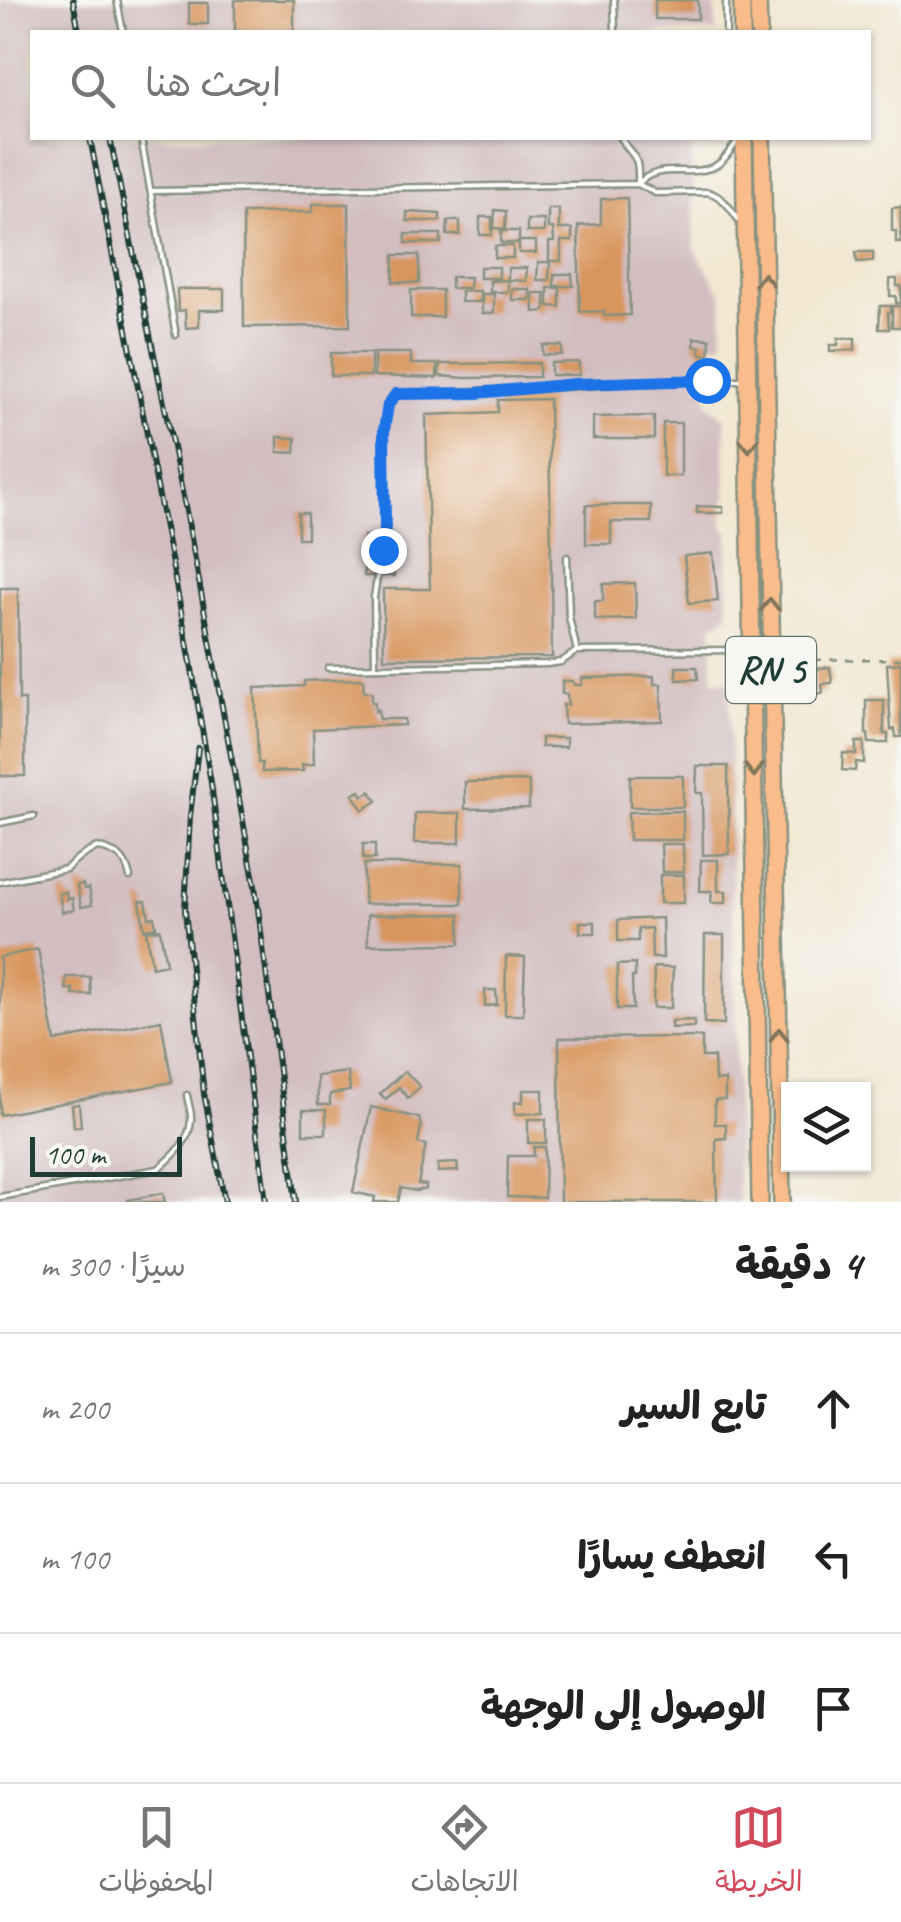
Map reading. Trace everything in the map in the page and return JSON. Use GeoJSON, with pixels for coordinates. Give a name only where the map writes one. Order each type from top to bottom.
{"type":"FeatureCollection","features":[{"type":"Feature","properties":{"kind":"highway"},"geometry":{"type":"LineString","coordinates":[[742,0],[742,30]]}},
{"type":"Feature","properties":{"kind":"highway"},"geometry":{"type":"LineString","coordinates":[[758,0],[759,30]]}},
{"type":"Feature","properties":{"kind":"highway","name":"RN 5"},"geometry":{"type":"LineString","coordinates":[[742,140],[760,1202]]}},
{"type":"Feature","properties":{"kind":"highway","name":"RN 5"},"geometry":{"type":"LineString","coordinates":[[762,140],[782,1202]]}},
{"type":"Feature","properties":{"kind":"lane"},"geometry":{"type":"LineString","coordinates":[[117,0],[123,30]]}},
{"type":"Feature","properties":{"kind":"lane"},"geometry":{"type":"LineString","coordinates":[[614,0],[615,30]]}},
{"type":"Feature","properties":{"kind":"lane"},"geometry":{"type":"LineString","coordinates":[[726,0],[726,30]]}},
{"type":"Feature","properties":{"kind":"lane"},"geometry":{"type":"LineString","coordinates":[[141,140],[176,335]]}},
{"type":"Feature","properties":{"kind":"lane"},"geometry":{"type":"LineString","coordinates":[[622,140],[639,165],[638,184]]}},
{"type":"Feature","properties":{"kind":"lane"},"geometry":{"type":"LineString","coordinates":[[638,184],[654,172],[710,169],[740,140]]}},
{"type":"Feature","properties":{"kind":"lane"},"geometry":{"type":"LineString","coordinates":[[151,191],[638,184],[655,193],[714,194],[723,198],[746,230]]}},
{"type":"Feature","properties":{"kind":"lane"},"geometry":{"type":"LineString","coordinates":[[374,667],[374,597],[385,526],[384,430],[388,405],[396,394],[748,380]]}},
{"type":"Feature","properties":{"kind":"lane"},"geometry":{"type":"LineString","coordinates":[[566,557],[569,617],[577,651]]}},
{"type":"Feature","properties":{"kind":"lane"},"geometry":{"type":"LineString","coordinates":[[328,668],[547,664],[561,662],[577,651],[753,650]]}},
{"type":"Feature","properties":{"kind":"lane"},"geometry":{"type":"LineString","coordinates":[[0,823],[34,816]]}},
{"type":"Feature","properties":{"kind":"lane"},"geometry":{"type":"LineString","coordinates":[[0,882],[66,870],[97,847],[117,853],[128,866],[130,877]]}},
{"type":"Feature","properties":{"kind":"lane"},"geometry":{"type":"LineString","coordinates":[[0,1197],[158,1169],[174,1157],[186,1136],[192,1120],[187,1095]]}},
{"type":"Feature","properties":{"kind":"path"},"geometry":{"type":"LineString","coordinates":[[770,660],[901,660]]}},
{"type":"Feature","properties":{"kind":"shaded area"},"geometry":{"type":"Polygon","coordinates":[[[0,0],[715,0],[716,30],[30,30],[30,140],[691,140],[695,250],[722,295],[723,344],[706,345],[707,402],[725,419],[726,499],[722,505],[723,526],[728,532],[728,614],[713,625],[713,680],[729,681],[738,1202],[0,1202],[0,0]]]}},
{"type":"Feature","properties":{"kind":"building"},"geometry":{"type":"Polygon","coordinates":[[[235,0],[294,0],[294,30],[235,30],[235,0]]]}},
{"type":"Feature","properties":{"kind":"building"},"geometry":{"type":"Polygon","coordinates":[[[655,0],[698,0],[698,19],[655,19],[655,0]]]}},
{"type":"Feature","properties":{"kind":"building"},"geometry":{"type":"Polygon","coordinates":[[[189,3],[208,3],[208,24],[189,24],[189,3]]]}},
{"type":"Feature","properties":{"kind":"building"},"geometry":{"type":"Polygon","coordinates":[[[627,198],[630,315],[580,312],[578,226],[601,224],[601,199],[627,198]]]}},
{"type":"Feature","properties":{"kind":"building"},"geometry":{"type":"Polygon","coordinates":[[[313,204],[349,204],[350,326],[244,327],[243,213],[313,212],[313,204]]]}},
{"type":"Feature","properties":{"kind":"building"},"geometry":{"type":"Polygon","coordinates":[[[901,207],[901,243],[896,243],[892,208],[901,207]]]}},
{"type":"Feature","properties":{"kind":"building"},"geometry":{"type":"Polygon","coordinates":[[[548,209],[559,209],[559,229],[572,229],[572,241],[561,241],[561,261],[549,261],[549,242],[554,242],[553,228],[548,228],[548,209]]]}},
{"type":"Feature","properties":{"kind":"building"},"geometry":{"type":"Polygon","coordinates":[[[495,210],[506,211],[505,229],[494,228],[495,210]]]}},
{"type":"Feature","properties":{"kind":"building"},"geometry":{"type":"Polygon","coordinates":[[[407,212],[440,214],[440,221],[407,221],[407,212]]]}},
{"type":"Feature","properties":{"kind":"building"},"geometry":{"type":"Polygon","coordinates":[[[480,217],[492,217],[492,235],[480,235],[480,217]]]}},
{"type":"Feature","properties":{"kind":"building"},"geometry":{"type":"Polygon","coordinates":[[[527,220],[544,220],[544,232],[527,232],[527,220]]]}},
{"type":"Feature","properties":{"kind":"building"},"geometry":{"type":"Polygon","coordinates":[[[448,221],[460,221],[460,235],[447,235],[448,221]]]}},
{"type":"Feature","properties":{"kind":"building"},"geometry":{"type":"Polygon","coordinates":[[[501,231],[519,231],[519,243],[501,243],[501,231]]]}},
{"type":"Feature","properties":{"kind":"building"},"geometry":{"type":"Polygon","coordinates":[[[406,234],[441,234],[441,243],[406,243],[406,234]]]}},
{"type":"Feature","properties":{"kind":"building"},"geometry":{"type":"Polygon","coordinates":[[[519,241],[536,241],[536,253],[519,253],[519,241]]]}},
{"type":"Feature","properties":{"kind":"building"},"geometry":{"type":"Polygon","coordinates":[[[495,246],[513,246],[513,258],[495,258],[495,246]]]}},
{"type":"Feature","properties":{"kind":"building"},"geometry":{"type":"Polygon","coordinates":[[[856,252],[873,252],[873,261],[857,262],[856,252]]]}},
{"type":"Feature","properties":{"kind":"building"},"geometry":{"type":"Polygon","coordinates":[[[394,255],[419,255],[419,283],[393,282],[394,255]]]}},
{"type":"Feature","properties":{"kind":"building"},"geometry":{"type":"Polygon","coordinates":[[[538,262],[550,262],[549,280],[537,280],[538,262]]]}},
{"type":"Feature","properties":{"kind":"building"},"geometry":{"type":"Polygon","coordinates":[[[480,267],[499,267],[499,278],[480,278],[480,267]]]}},
{"type":"Feature","properties":{"kind":"building"},"geometry":{"type":"Polygon","coordinates":[[[508,268],[527,268],[526,281],[508,280],[508,268]]]}},
{"type":"Feature","properties":{"kind":"building"},"geometry":{"type":"Polygon","coordinates":[[[554,274],[572,274],[573,286],[554,286],[554,274]]]}},
{"type":"Feature","properties":{"kind":"building"},"geometry":{"type":"Polygon","coordinates":[[[451,277],[470,277],[469,288],[451,288],[451,277]]]}},
{"type":"Feature","properties":{"kind":"building"},"geometry":{"type":"Polygon","coordinates":[[[890,279],[897,279],[897,286],[901,286],[901,303],[896,303],[896,296],[890,296],[890,279]]]}},
{"type":"Feature","properties":{"kind":"building"},"geometry":{"type":"Polygon","coordinates":[[[508,280],[508,292],[490,292],[490,281],[508,280]]]}},
{"type":"Feature","properties":{"kind":"building"},"geometry":{"type":"Polygon","coordinates":[[[548,288],[560,288],[560,307],[548,306],[548,288]]]}},
{"type":"Feature","properties":{"kind":"building"},"geometry":{"type":"Polygon","coordinates":[[[177,289],[224,289],[224,310],[199,310],[199,327],[186,328],[185,310],[178,311],[177,289]]]}},
{"type":"Feature","properties":{"kind":"building"},"geometry":{"type":"Polygon","coordinates":[[[512,289],[530,289],[530,300],[512,300],[512,289]]]}},
{"type":"Feature","properties":{"kind":"building"},"geometry":{"type":"Polygon","coordinates":[[[411,290],[442,290],[442,317],[411,317],[411,290]]]}},
{"type":"Feature","properties":{"kind":"building"},"geometry":{"type":"Polygon","coordinates":[[[461,291],[480,291],[480,302],[461,302],[461,291]]]}},
{"type":"Feature","properties":{"kind":"building"},"geometry":{"type":"Polygon","coordinates":[[[533,293],[545,293],[545,311],[534,312],[533,293]]]}},
{"type":"Feature","properties":{"kind":"building"},"geometry":{"type":"Polygon","coordinates":[[[482,294],[494,294],[494,313],[482,313],[482,294]]]}},
{"type":"Feature","properties":{"kind":"building"},"geometry":{"type":"Polygon","coordinates":[[[880,306],[891,306],[889,329],[879,329],[880,306]]]}},
{"type":"Feature","properties":{"kind":"building"},"geometry":{"type":"Polygon","coordinates":[[[892,306],[901,306],[901,327],[892,327],[892,306]]]}},
{"type":"Feature","properties":{"kind":"building"},"geometry":{"type":"Polygon","coordinates":[[[694,338],[710,339],[709,355],[700,354],[694,338]]]}},
{"type":"Feature","properties":{"kind":"building"},"geometry":{"type":"Polygon","coordinates":[[[838,338],[855,338],[855,350],[830,351],[830,345],[838,345],[838,338]]]}},
{"type":"Feature","properties":{"kind":"building"},"geometry":{"type":"Polygon","coordinates":[[[543,345],[562,346],[562,355],[543,355],[543,345]]]}},
{"type":"Feature","properties":{"kind":"building"},"geometry":{"type":"Polygon","coordinates":[[[331,353],[371,353],[371,376],[331,376],[331,353]]]}},
{"type":"Feature","properties":{"kind":"building"},"geometry":{"type":"Polygon","coordinates":[[[374,353],[411,353],[411,364],[437,364],[437,378],[374,376],[374,353]]]}},
{"type":"Feature","properties":{"kind":"building"},"geometry":{"type":"Polygon","coordinates":[[[579,362],[579,375],[551,375],[551,363],[579,362]]]}},
{"type":"Feature","properties":{"kind":"building"},"geometry":{"type":"Polygon","coordinates":[[[539,363],[539,377],[439,376],[440,364],[539,363]]]}},
{"type":"Feature","properties":{"kind":"building"},"geometry":{"type":"Polygon","coordinates":[[[549,399],[552,657],[384,658],[383,589],[430,589],[426,415],[498,412],[498,400],[549,399]]]}},
{"type":"Feature","properties":{"kind":"building"},"geometry":{"type":"Polygon","coordinates":[[[654,416],[654,439],[593,439],[593,417],[654,416]]]}},
{"type":"Feature","properties":{"kind":"building"},"geometry":{"type":"Polygon","coordinates":[[[663,423],[681,423],[681,476],[663,476],[663,423]]]}},
{"type":"Feature","properties":{"kind":"building"},"geometry":{"type":"Polygon","coordinates":[[[278,437],[296,438],[295,453],[278,452],[278,437]]]}},
{"type":"Feature","properties":{"kind":"building"},"geometry":{"type":"Polygon","coordinates":[[[586,505],[651,505],[651,522],[611,522],[611,544],[586,544],[586,505]]]}},
{"type":"Feature","properties":{"kind":"building"},"geometry":{"type":"Polygon","coordinates":[[[697,506],[723,507],[723,513],[697,513],[697,506]]]}},
{"type":"Feature","properties":{"kind":"building"},"geometry":{"type":"Polygon","coordinates":[[[298,513],[307,513],[307,538],[298,538],[298,513]]]}},
{"type":"Feature","properties":{"kind":"building"},"geometry":{"type":"Polygon","coordinates":[[[394,535],[394,576],[364,576],[364,536],[394,535]]]}},
{"type":"Feature","properties":{"kind":"building"},"geometry":{"type":"Polygon","coordinates":[[[713,553],[718,601],[689,603],[684,556],[713,553]]]}},
{"type":"Feature","properties":{"kind":"building"},"geometry":{"type":"Polygon","coordinates":[[[635,583],[636,619],[595,620],[595,601],[603,601],[603,584],[635,583]]]}},
{"type":"Feature","properties":{"kind":"building"},"geometry":{"type":"Polygon","coordinates":[[[0,588],[18,588],[19,700],[25,700],[25,776],[0,776],[0,588]]]}},
{"type":"Feature","properties":{"kind":"building"},"geometry":{"type":"Polygon","coordinates":[[[901,663],[901,737],[896,737],[895,729],[891,730],[887,664],[901,663]]]}},
{"type":"Feature","properties":{"kind":"building"},"geometry":{"type":"Polygon","coordinates":[[[676,667],[697,667],[698,679],[677,680],[676,667]]]}},
{"type":"Feature","properties":{"kind":"building"},"geometry":{"type":"Polygon","coordinates":[[[830,667],[832,683],[822,684],[823,693],[814,694],[814,669],[830,667]]]}},
{"type":"Feature","properties":{"kind":"building"},"geometry":{"type":"Polygon","coordinates":[[[654,676],[654,684],[661,684],[662,721],[564,724],[563,705],[568,705],[567,694],[562,694],[562,681],[582,685],[582,678],[654,676]]]}},
{"type":"Feature","properties":{"kind":"building"},"geometry":{"type":"Polygon","coordinates":[[[363,679],[364,692],[372,692],[379,719],[404,719],[404,725],[313,729],[314,764],[302,765],[303,771],[262,772],[262,763],[258,763],[255,688],[363,679]]]}},
{"type":"Feature","properties":{"kind":"building"},"geometry":{"type":"Polygon","coordinates":[[[866,700],[884,700],[884,734],[888,734],[888,743],[869,743],[866,700]]]}},
{"type":"Feature","properties":{"kind":"building"},"geometry":{"type":"Polygon","coordinates":[[[541,738],[566,738],[566,747],[541,747],[541,738]]]}},
{"type":"Feature","properties":{"kind":"building"},"geometry":{"type":"Polygon","coordinates":[[[856,742],[864,742],[864,763],[856,762],[855,771],[842,770],[843,753],[856,754],[856,742]]]}},
{"type":"Feature","properties":{"kind":"building"},"geometry":{"type":"Polygon","coordinates":[[[697,766],[728,766],[729,854],[703,855],[702,793],[696,793],[697,766]]]}},
{"type":"Feature","properties":{"kind":"building"},"geometry":{"type":"Polygon","coordinates":[[[630,776],[683,776],[683,807],[630,807],[630,776]]]}},
{"type":"Feature","properties":{"kind":"building"},"geometry":{"type":"Polygon","coordinates":[[[529,781],[529,808],[465,809],[465,782],[529,781]]]}},
{"type":"Feature","properties":{"kind":"building"},"geometry":{"type":"Polygon","coordinates":[[[360,791],[363,796],[370,791],[377,801],[363,810],[353,795],[360,791]]]}},
{"type":"Feature","properties":{"kind":"building"},"geometry":{"type":"Polygon","coordinates":[[[683,811],[683,840],[629,840],[628,812],[683,811]]]}},
{"type":"Feature","properties":{"kind":"building"},"geometry":{"type":"Polygon","coordinates":[[[415,813],[460,813],[460,843],[414,843],[415,813]]]}},
{"type":"Feature","properties":{"kind":"building"},"geometry":{"type":"Polygon","coordinates":[[[363,844],[375,844],[375,859],[363,859],[363,844]]]}},
{"type":"Feature","properties":{"kind":"building"},"geometry":{"type":"Polygon","coordinates":[[[661,844],[683,844],[684,872],[662,872],[661,844]]]}},
{"type":"Feature","properties":{"kind":"building"},"geometry":{"type":"Polygon","coordinates":[[[701,860],[718,860],[718,891],[726,891],[726,903],[711,903],[712,891],[700,891],[701,860]]]}},
{"type":"Feature","properties":{"kind":"building"},"geometry":{"type":"Polygon","coordinates":[[[364,864],[462,864],[462,904],[364,904],[364,864]]]}},
{"type":"Feature","properties":{"kind":"building"},"geometry":{"type":"Polygon","coordinates":[[[660,875],[684,875],[684,903],[660,903],[660,875]]]}},
{"type":"Feature","properties":{"kind":"building"},"geometry":{"type":"Polygon","coordinates":[[[83,884],[84,889],[89,888],[92,905],[81,907],[77,885],[83,884]]]}},
{"type":"Feature","properties":{"kind":"building"},"geometry":{"type":"Polygon","coordinates":[[[66,892],[67,899],[72,898],[74,910],[62,912],[59,893],[66,892]]]}},
{"type":"Feature","properties":{"kind":"building"},"geometry":{"type":"Polygon","coordinates":[[[140,901],[146,901],[149,918],[154,917],[156,927],[144,929],[140,901]]]}},
{"type":"Feature","properties":{"kind":"building"},"geometry":{"type":"Polygon","coordinates":[[[460,914],[460,944],[368,945],[367,915],[460,914]]]}},
{"type":"Feature","properties":{"kind":"building"},"geometry":{"type":"Polygon","coordinates":[[[662,918],[663,958],[652,958],[651,928],[638,929],[638,941],[618,941],[618,920],[662,918]]]}},
{"type":"Feature","properties":{"kind":"building"},"geometry":{"type":"Polygon","coordinates":[[[580,922],[595,922],[595,933],[580,933],[580,922]]]}},
{"type":"Feature","properties":{"kind":"building"},"geometry":{"type":"Polygon","coordinates":[[[160,929],[166,964],[152,967],[146,931],[160,929]]]}},
{"type":"Feature","properties":{"kind":"building"},"geometry":{"type":"Polygon","coordinates":[[[705,935],[724,935],[724,1024],[704,1023],[705,935]]]}},
{"type":"Feature","properties":{"kind":"building"},"geometry":{"type":"Polygon","coordinates":[[[38,949],[55,1041],[161,1020],[172,1082],[0,1115],[0,957],[38,949]]]}},
{"type":"Feature","properties":{"kind":"building"},"geometry":{"type":"Polygon","coordinates":[[[506,956],[525,957],[523,1015],[505,1015],[506,956]]]}},
{"type":"Feature","properties":{"kind":"building"},"geometry":{"type":"Polygon","coordinates":[[[635,964],[633,1009],[617,1009],[617,965],[635,964]]]}},
{"type":"Feature","properties":{"kind":"building"},"geometry":{"type":"Polygon","coordinates":[[[654,967],[673,968],[671,1008],[653,1008],[654,967]]]}},
{"type":"Feature","properties":{"kind":"building"},"geometry":{"type":"Polygon","coordinates":[[[66,977],[90,977],[91,995],[73,995],[73,989],[66,989],[66,977]]]}},
{"type":"Feature","properties":{"kind":"building"},"geometry":{"type":"Polygon","coordinates":[[[485,990],[496,990],[497,1005],[485,1006],[485,990]]]}},
{"type":"Feature","properties":{"kind":"building"},"geometry":{"type":"Polygon","coordinates":[[[694,1020],[694,1027],[671,1028],[671,1021],[694,1020]]]}},
{"type":"Feature","properties":{"kind":"building"},"geometry":{"type":"Polygon","coordinates":[[[702,1037],[702,1057],[714,1057],[715,1081],[725,1080],[725,1100],[715,1100],[715,1124],[726,1124],[726,1138],[716,1139],[717,1202],[560,1202],[559,1038],[702,1037]]]}},
{"type":"Feature","properties":{"kind":"building"},"geometry":{"type":"Polygon","coordinates":[[[405,1071],[420,1087],[408,1098],[399,1087],[386,1099],[380,1094],[405,1071]]]}},
{"type":"Feature","properties":{"kind":"building"},"geometry":{"type":"Polygon","coordinates":[[[348,1072],[350,1091],[330,1094],[330,1105],[318,1105],[317,1076],[348,1072]]]}},
{"type":"Feature","properties":{"kind":"building"},"geometry":{"type":"Polygon","coordinates":[[[523,1090],[543,1090],[543,1113],[515,1114],[515,1102],[523,1102],[523,1090]]]}},
{"type":"Feature","properties":{"kind":"building"},"geometry":{"type":"Polygon","coordinates":[[[79,1104],[81,1126],[74,1127],[72,1105],[79,1104]]]}},
{"type":"Feature","properties":{"kind":"building"},"geometry":{"type":"Polygon","coordinates":[[[371,1107],[419,1118],[418,1143],[426,1145],[418,1184],[426,1185],[426,1189],[401,1188],[398,1202],[374,1202],[375,1197],[353,1192],[371,1107]]]}},
{"type":"Feature","properties":{"kind":"building"},"geometry":{"type":"Polygon","coordinates":[[[303,1110],[326,1110],[326,1134],[303,1134],[303,1110]]]}},
{"type":"Feature","properties":{"kind":"building"},"geometry":{"type":"Polygon","coordinates":[[[528,1119],[546,1119],[546,1143],[528,1143],[528,1119]]]}},
{"type":"Feature","properties":{"kind":"building"},"geometry":{"type":"Polygon","coordinates":[[[534,1147],[545,1147],[544,1198],[507,1197],[508,1156],[534,1156],[534,1147]]]}},
{"type":"Feature","properties":{"kind":"building"},"geometry":{"type":"Polygon","coordinates":[[[457,1163],[458,1171],[438,1172],[438,1164],[457,1163]]]}},
{"type":"Feature","properties":{"kind":"building"},"geometry":{"type":"Polygon","coordinates":[[[163,1193],[165,1202],[128,1202],[128,1200],[163,1193]]]}},
{"type":"Feature","properties":{"kind":"railway"},"geometry":{"type":"LineString","coordinates":[[73,0],[79,30]]}},
{"type":"Feature","properties":{"kind":"railway"},"geometry":{"type":"LineString","coordinates":[[90,140],[211,783],[266,1202]]}},
{"type":"Feature","properties":{"kind":"railway"},"geometry":{"type":"LineString","coordinates":[[110,140],[187,516],[255,886],[296,1202]]}},
{"type":"Feature","properties":{"kind":"railway"},"geometry":{"type":"LineString","coordinates":[[198,748],[185,910],[204,1094],[225,1202]]}},
{"type":"Feature","properties":{"kind":"route"},"geometry":{"type":"LineString","coordinates":[[383,550],[384,430],[388,405],[396,394],[707,380]]}}]}
